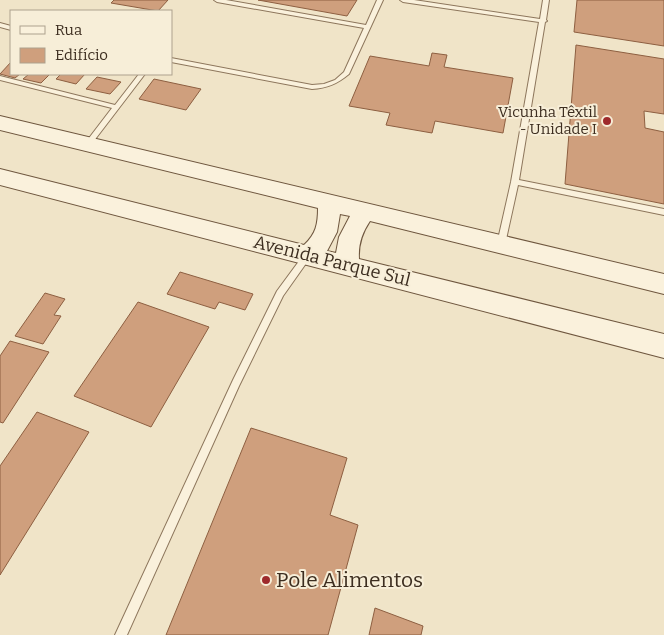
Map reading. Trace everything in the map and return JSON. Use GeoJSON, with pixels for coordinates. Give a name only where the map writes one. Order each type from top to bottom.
{"type":"FeatureCollection","features":[{"type":"Feature","properties":{"kind":"street"},"geometry":{"type":"LineString","coordinates":[[0,123],[664,284]]}},
{"type":"Feature","properties":{"kind":"street","name":"Avenida Parque Sul"},"geometry":{"type":"LineString","coordinates":[[0,176],[664,346]]}},
{"type":"Feature","properties":{"kind":"street"},"geometry":{"type":"LineString","coordinates":[[308,255],[322,244],[329,223],[329,204]]}},
{"type":"Feature","properties":{"kind":"street"},"geometry":{"type":"LineString","coordinates":[[349,266],[345,253],[354,228],[365,212]]}},
{"type":"Feature","properties":{"kind":"lane"},"geometry":{"type":"LineString","coordinates":[[217,0],[366,27]]}},
{"type":"Feature","properties":{"kind":"lane"},"geometry":{"type":"LineString","coordinates":[[172,60],[300,85],[325,86],[347,73],[366,27],[380,0]]}},
{"type":"Feature","properties":{"kind":"lane"},"geometry":{"type":"LineString","coordinates":[[403,0],[544,21]]}},
{"type":"Feature","properties":{"kind":"lane"},"geometry":{"type":"LineString","coordinates":[[501,244],[515,182],[544,21],[546,0]]}},
{"type":"Feature","properties":{"kind":"lane"},"geometry":{"type":"LineString","coordinates":[[88,144],[141,75]]}},
{"type":"Feature","properties":{"kind":"lane"},"geometry":{"type":"LineString","coordinates":[[0,78],[115,107]]}},
{"type":"Feature","properties":{"kind":"lane"},"geometry":{"type":"LineString","coordinates":[[515,182],[664,212]]}},
{"type":"Feature","properties":{"kind":"lane"},"geometry":{"type":"LineString","coordinates":[[120,635],[236,383],[280,294],[308,255]]}},
{"type":"Feature","properties":{"kind":"building"},"geometry":{"type":"Polygon","coordinates":[[[114,0],[168,0],[159,10],[111,3],[114,0]]]}},
{"type":"Feature","properties":{"kind":"building"},"geometry":{"type":"Polygon","coordinates":[[[258,0],[357,0],[347,16],[258,0]]]}},
{"type":"Feature","properties":{"kind":"building"},"geometry":{"type":"Polygon","coordinates":[[[577,0],[664,0],[664,46],[574,32],[577,0]]]}},
{"type":"Feature","properties":{"kind":"building","name":"Vicunha Têxtil - Unidade I"},"geometry":{"type":"Polygon","coordinates":[[[576,45],[664,59],[664,114],[644,111],[645,128],[664,132],[664,204],[565,184],[576,45]]]}},
{"type":"Feature","properties":{"kind":"building","name":"Vicunha Têxtil - Unidade I"},"geometry":{"type":"Polygon","coordinates":[[[432,53],[447,55],[444,67],[513,78],[503,133],[435,121],[432,133],[386,125],[390,113],[349,106],[370,56],[429,66],[432,53]]]}},
{"type":"Feature","properties":{"kind":"building"},"geometry":{"type":"Polygon","coordinates":[[[10,63],[10,75],[19,75],[15,78],[0,74],[10,63]]]}},
{"type":"Feature","properties":{"kind":"building"},"geometry":{"type":"Polygon","coordinates":[[[28,75],[49,75],[41,83],[23,79],[28,75]]]}},
{"type":"Feature","properties":{"kind":"building"},"geometry":{"type":"Polygon","coordinates":[[[60,75],[84,75],[76,84],[56,79],[60,75]]]}},
{"type":"Feature","properties":{"kind":"building"},"geometry":{"type":"Polygon","coordinates":[[[97,77],[121,82],[110,94],[86,89],[97,77]]]}},
{"type":"Feature","properties":{"kind":"building"},"geometry":{"type":"Polygon","coordinates":[[[154,79],[201,89],[186,110],[139,99],[154,79]]]}},
{"type":"Feature","properties":{"kind":"building"},"geometry":{"type":"Polygon","coordinates":[[[180,272],[253,294],[245,310],[219,302],[215,309],[167,294],[180,272]]]}},
{"type":"Feature","properties":{"kind":"building"},"geometry":{"type":"Polygon","coordinates":[[[45,293],[65,299],[54,315],[61,316],[43,344],[15,336],[45,293]]]}},
{"type":"Feature","properties":{"kind":"building"},"geometry":{"type":"Polygon","coordinates":[[[138,302],[209,327],[151,427],[74,396],[138,302]]]}},
{"type":"Feature","properties":{"kind":"building"},"geometry":{"type":"Polygon","coordinates":[[[10,341],[49,352],[3,423],[0,422],[0,356],[10,341]]]}},
{"type":"Feature","properties":{"kind":"building"},"geometry":{"type":"Polygon","coordinates":[[[37,412],[89,432],[0,575],[0,466],[37,412]]]}},
{"type":"Feature","properties":{"kind":"building","name":"Pole Alimentos"},"geometry":{"type":"Polygon","coordinates":[[[251,428],[347,458],[330,515],[358,525],[328,635],[166,635],[251,428]]]}},
{"type":"Feature","properties":{"kind":"building","name":"Pole Alimentos"},"geometry":{"type":"Polygon","coordinates":[[[375,608],[423,626],[421,635],[369,635],[375,608]]]}},
{"type":"Feature","properties":{"kind":"place","name":"Vicunha Têxtil - Unidade I"},"geometry":{"type":"Point","coordinates":[607,121]}},
{"type":"Feature","properties":{"kind":"place","name":"Pole Alimentos"},"geometry":{"type":"Point","coordinates":[266,580]}}]}
